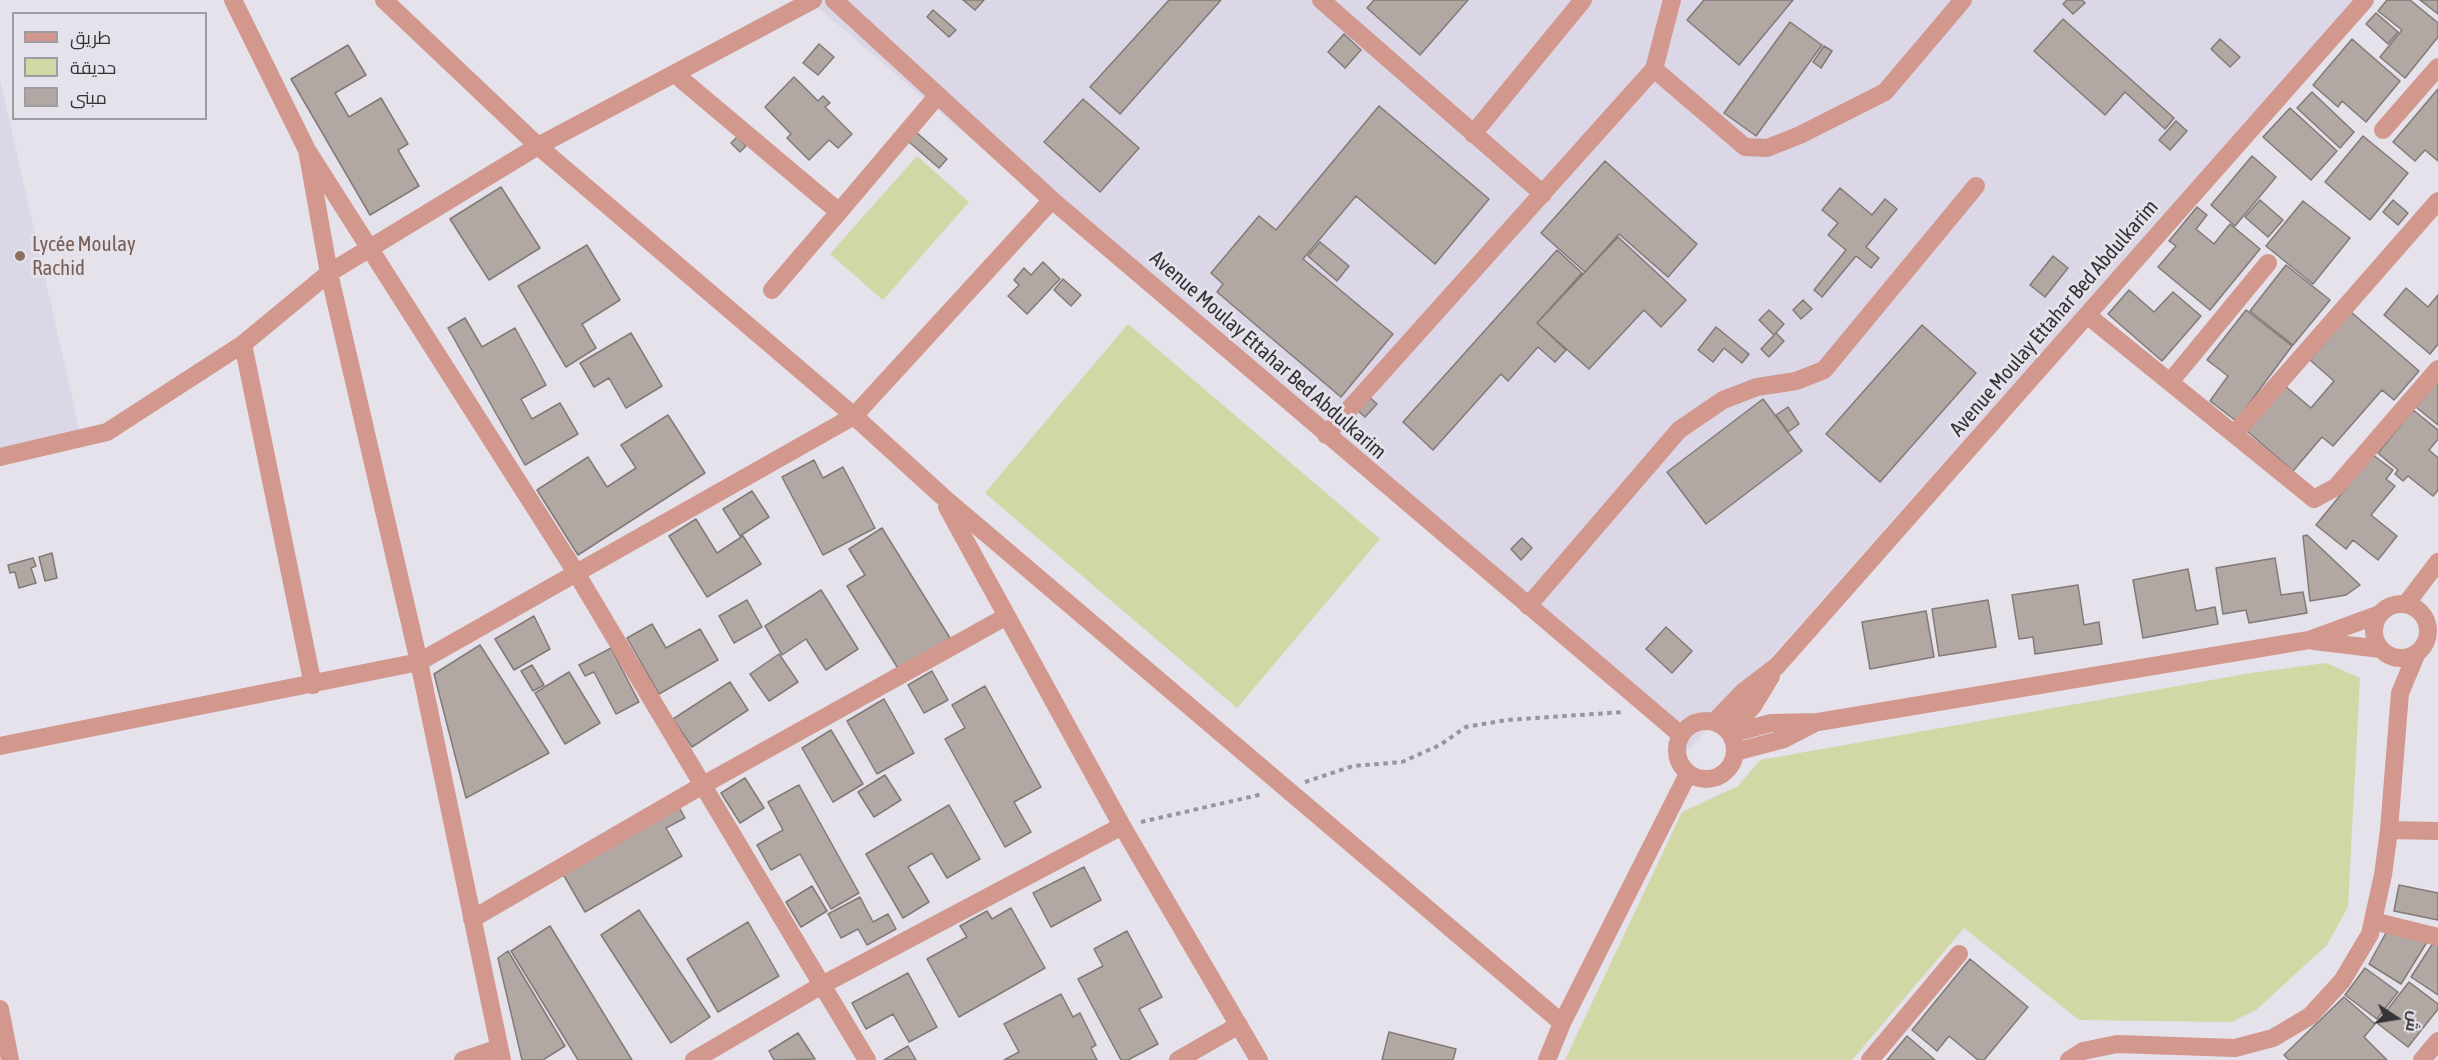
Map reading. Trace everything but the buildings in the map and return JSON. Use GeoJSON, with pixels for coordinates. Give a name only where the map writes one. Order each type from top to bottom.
{"type":"FeatureCollection","features":[{"type":"Feature","properties":{"kind":"street"},"geometry":{"type":"LineString","coordinates":[[233,0],[307,150],[575,571],[867,1060]]}},
{"type":"Feature","properties":{"kind":"street"},"geometry":{"type":"LineString","coordinates":[[384,0],[538,146],[854,416],[942,496],[1562,1023]]}},
{"type":"Feature","properties":{"kind":"street"},"geometry":{"type":"LineString","coordinates":[[0,457],[107,432],[243,344],[329,273],[538,146],[813,0]]}},
{"type":"Feature","properties":{"kind":"street","name":"Avenue Moulay Ettahar Bed Abdulkarim"},"geometry":{"type":"LineString","coordinates":[[834,0],[1052,200],[1681,735]]}},
{"type":"Feature","properties":{"kind":"street"},"geometry":{"type":"LineString","coordinates":[[1321,0],[1543,194]]}},
{"type":"Feature","properties":{"kind":"street"},"geometry":{"type":"LineString","coordinates":[[1473,134],[1583,0]]}},
{"type":"Feature","properties":{"kind":"street"},"geometry":{"type":"LineString","coordinates":[[1326,435],[1654,69],[1672,0]]}},
{"type":"Feature","properties":{"kind":"street"},"geometry":{"type":"LineString","coordinates":[[1654,69],[1745,147],[1767,147],[1800,135],[1885,92],[1963,0]]}},
{"type":"Feature","properties":{"kind":"street","name":"Avenue Moulay Ettahar Bed Abdulkarim"},"geometry":{"type":"LineString","coordinates":[[1724,729],[1753,706],[1777,666],[2365,0]]}},
{"type":"Feature","properties":{"kind":"street"},"geometry":{"type":"LineString","coordinates":[[2384,130],[2438,67]]}},
{"type":"Feature","properties":{"kind":"street"},"geometry":{"type":"LineString","coordinates":[[675,74],[839,212]]}},
{"type":"Feature","properties":{"kind":"street"},"geometry":{"type":"LineString","coordinates":[[772,290],[938,95]]}},
{"type":"Feature","properties":{"kind":"street"},"geometry":{"type":"LineString","coordinates":[[307,150],[329,273],[419,662],[500,1054],[463,1060]]}},
{"type":"Feature","properties":{"kind":"street"},"geometry":{"type":"LineString","coordinates":[[1528,606],[1679,430],[1724,400],[1757,387],[1796,381],[1824,370],[1976,186]]}},
{"type":"Feature","properties":{"kind":"street"},"geometry":{"type":"LineString","coordinates":[[0,746],[419,662],[575,571],[854,416],[1052,200]]}},
{"type":"Feature","properties":{"kind":"street"},"geometry":{"type":"LineString","coordinates":[[2234,434],[2438,201]]}},
{"type":"Feature","properties":{"kind":"street"},"geometry":{"type":"LineString","coordinates":[[2170,382],[2268,263]]}},
{"type":"Feature","properties":{"kind":"street"},"geometry":{"type":"LineString","coordinates":[[2087,315],[2314,499],[2336,487],[2438,369]]}},
{"type":"Feature","properties":{"kind":"street"},"geometry":{"type":"LineString","coordinates":[[243,344],[313,685]]}},
{"type":"Feature","properties":{"kind":"street"},"geometry":{"type":"LineString","coordinates":[[942,496],[1122,826],[1259,1060]]}},
{"type":"Feature","properties":{"kind":"street"},"geometry":{"type":"LineString","coordinates":[[2406,604],[2438,562]]}},
{"type":"Feature","properties":{"kind":"street"},"geometry":{"type":"LineString","coordinates":[[1724,729],[1735,752],[1729,769],[1722,775],[1705,780],[1688,774],[1678,760],[1676,752],[1681,735],[1695,723],[1724,729],[1771,723],[1818,722],[2309,640],[2380,614],[2387,608],[2406,604],[2415,607],[2432,620],[2427,640],[2416,655],[2400,693],[2389,830],[2383,875],[2370,934],[2342,981],[2310,1016],[2273,1038],[2235,1048],[2117,1044],[2083,1051],[2069,1060]]}},
{"type":"Feature","properties":{"kind":"street"},"geometry":{"type":"LineString","coordinates":[[2380,614],[2374,628],[2400,693]]}},
{"type":"Feature","properties":{"kind":"street"},"geometry":{"type":"LineString","coordinates":[[472,919],[703,785],[1007,616]]}},
{"type":"Feature","properties":{"kind":"street"},"geometry":{"type":"LineString","coordinates":[[2309,640],[2384,652],[2402,659],[2416,655]]}},
{"type":"Feature","properties":{"kind":"street"},"geometry":{"type":"LineString","coordinates":[[1735,752],[1784,739],[1818,722]]}},
{"type":"Feature","properties":{"kind":"street"},"geometry":{"type":"LineString","coordinates":[[1547,1060],[1562,1023],[1688,774]]}},
{"type":"Feature","properties":{"kind":"street"},"geometry":{"type":"LineString","coordinates":[[694,1060],[722,1053],[822,985],[1122,826]]}},
{"type":"Feature","properties":{"kind":"street"},"geometry":{"type":"LineString","coordinates":[[2389,830],[2438,831]]}},
{"type":"Feature","properties":{"kind":"street"},"geometry":{"type":"LineString","coordinates":[[2373,921],[2438,937]]}},
{"type":"Feature","properties":{"kind":"street"},"geometry":{"type":"LineString","coordinates":[[1870,1060],[1959,954]]}},
{"type":"Feature","properties":{"kind":"street"},"geometry":{"type":"LineString","coordinates":[[0,1010],[10,1060]]}},
{"type":"Feature","properties":{"kind":"street"},"geometry":{"type":"LineString","coordinates":[[1178,1060],[1239,1025]]}},
{"type":"Feature","properties":{"kind":"street"},"geometry":{"type":"LineString","coordinates":[[2422,1060],[2438,1041]]}},
{"type":"Feature","properties":{"kind":"path"},"geometry":{"type":"LineString","coordinates":[[1122,826],[1286,788],[1353,766],[1402,762],[1440,745],[1466,727],[1507,720],[1651,710]]}},
{"type":"Feature","properties":{"kind":"shaded area"},"geometry":{"type":"Polygon","coordinates":[[[809,0],[2354,0],[1687,752],[809,0]]]}},
{"type":"Feature","properties":{"kind":"shaded area","name":"Lycée Moulay Rachid"},"geometry":{"type":"Polygon","coordinates":[[[0,79],[80,432],[0,451],[0,79]]]}},
{"type":"Feature","properties":{"kind":"green space"},"geometry":{"type":"Polygon","coordinates":[[[917,156],[969,202],[883,300],[830,254],[917,156]]]}},
{"type":"Feature","properties":{"kind":"green space"},"geometry":{"type":"Polygon","coordinates":[[[1128,324],[1380,539],[1237,708],[985,493],[1128,324]]]}},
{"type":"Feature","properties":{"kind":"green space"},"geometry":{"type":"Polygon","coordinates":[[[2326,663],[2360,678],[2348,907],[2327,945],[2256,1010],[2231,1022],[2079,1020],[1964,928],[1852,1060],[1565,1060],[1682,812],[1738,786],[1760,760],[2251,673],[2326,663]]]}},
{"type":"Feature","properties":{"kind":"place","name":"Lycée Moulay Rachid"},"geometry":{"type":"Point","coordinates":[20,256]}}]}
